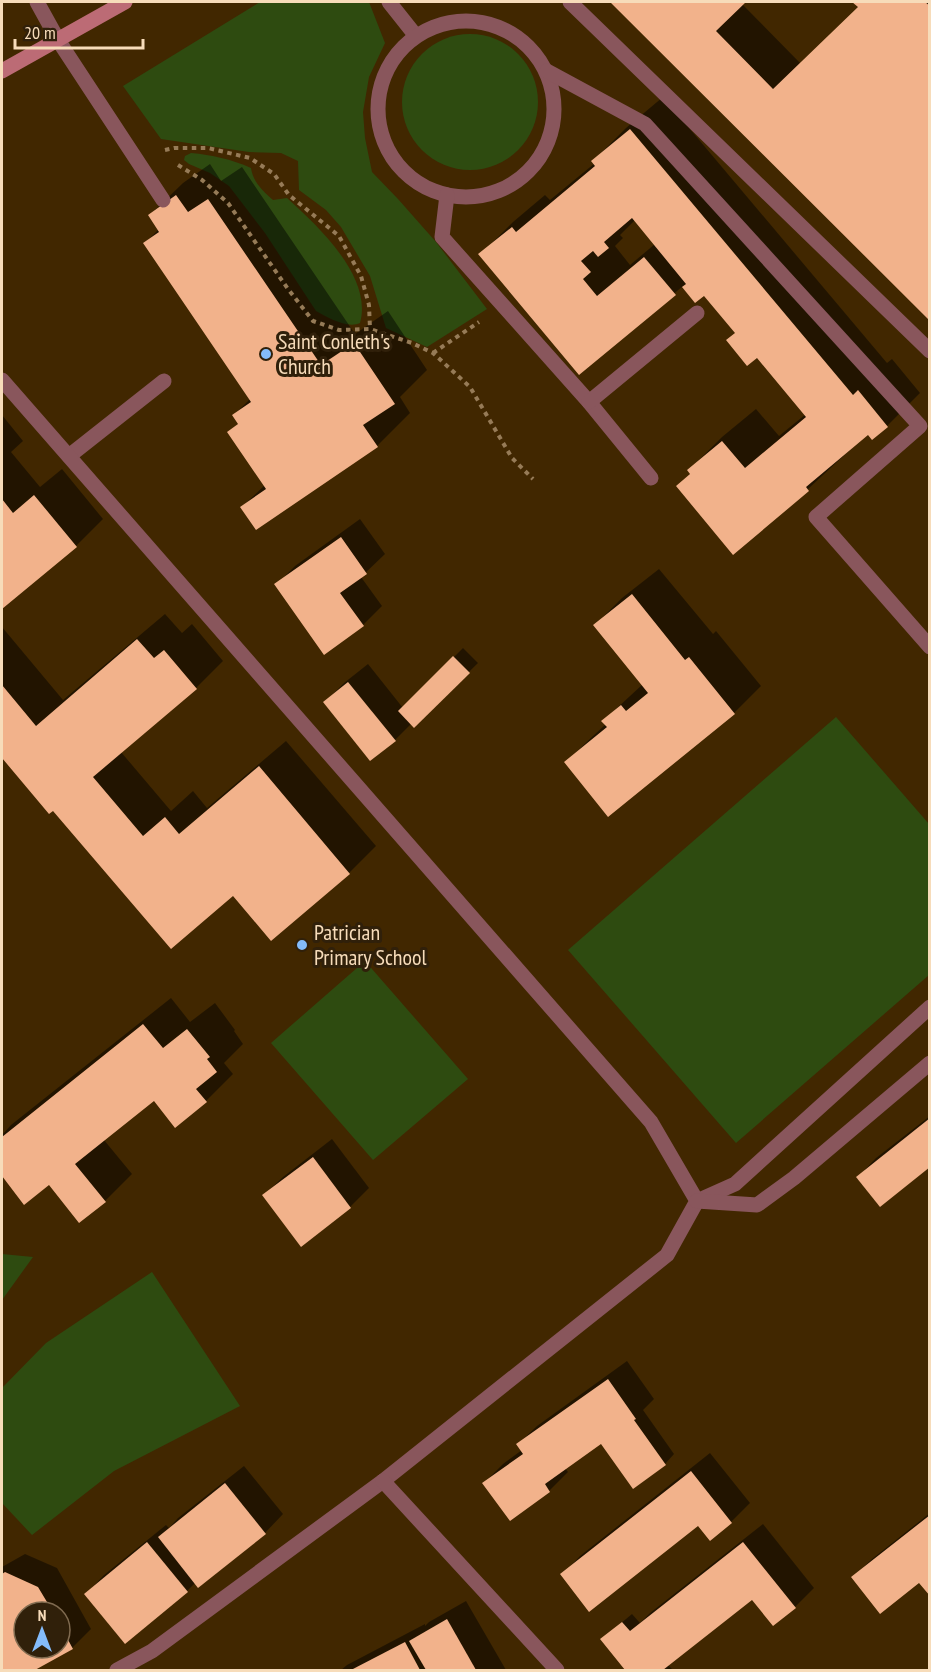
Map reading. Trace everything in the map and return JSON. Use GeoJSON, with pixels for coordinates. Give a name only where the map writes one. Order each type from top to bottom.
{"type":"FeatureCollection","features":[{"type":"Feature","properties":{"kind":"main road"},"geometry":{"type":"LineString","coordinates":[[2,71],[125,2]]}},
{"type":"Feature","properties":{"kind":"street"},"geometry":{"type":"LineString","coordinates":[[37,2],[58,40],[163,200]]}},
{"type":"Feature","properties":{"kind":"street"},"geometry":{"type":"LineString","coordinates":[[389,2],[416,36]]}},
{"type":"Feature","properties":{"kind":"street"},"geometry":{"type":"LineString","coordinates":[[570,2],[930,351]]}},
{"type":"Feature","properties":{"kind":"street"},"geometry":{"type":"LineString","coordinates":[[547,71],[555,97],[553,129],[543,153],[527,174],[506,188],[468,198],[430,190],[401,168],[389,151],[380,130],[378,108],[382,82],[393,58],[402,47],[432,27],[448,22],[480,21],[514,34],[547,71],[645,124],[920,426],[816,517],[930,647]]}},
{"type":"Feature","properties":{"kind":"street"},"geometry":{"type":"LineString","coordinates":[[447,195],[442,237],[589,402],[651,478]]}},
{"type":"Feature","properties":{"kind":"street"},"geometry":{"type":"LineString","coordinates":[[589,402],[697,314]]}},
{"type":"Feature","properties":{"kind":"street"},"geometry":{"type":"LineString","coordinates":[[2,380],[651,1122],[697,1201]]}},
{"type":"Feature","properties":{"kind":"street"},"geometry":{"type":"LineString","coordinates":[[69,456],[164,381]]}},
{"type":"Feature","properties":{"kind":"street"},"geometry":{"type":"LineString","coordinates":[[117,1671],[152,1651],[383,1481],[667,1255],[697,1201],[735,1184],[930,1007]]}},
{"type":"Feature","properties":{"kind":"street"},"geometry":{"type":"LineString","coordinates":[[697,1201],[757,1205],[794,1178],[930,1063]]}},
{"type":"Feature","properties":{"kind":"street"},"geometry":{"type":"LineString","coordinates":[[383,1481],[556,1671]]}},
{"type":"Feature","properties":{"kind":"path"},"geometry":{"type":"LineString","coordinates":[[134,157],[174,148],[208,148],[250,158],[274,174],[289,195],[339,236],[361,276],[369,305],[370,329]]}},
{"type":"Feature","properties":{"kind":"path"},"geometry":{"type":"LineString","coordinates":[[158,152],[201,180],[228,203],[288,289],[314,321],[339,330],[370,329],[412,343],[433,353],[470,387],[512,458],[533,479]]}},
{"type":"Feature","properties":{"kind":"path"},"geometry":{"type":"LineString","coordinates":[[433,353],[503,306]]}},
{"type":"Feature","properties":{"kind":"green space"},"geometry":{"type":"Polygon","coordinates":[[[260,2],[369,2],[385,43],[369,77],[363,112],[365,138],[372,172],[436,242],[487,309],[427,347],[386,328],[370,276],[341,227],[326,210],[299,190],[298,161],[281,153],[249,152],[161,139],[123,86],[260,2]]]}},
{"type":"Feature","properties":{"kind":"green space"},"geometry":{"type":"Polygon","coordinates":[[[470,34],[496,39],[508,45],[518,54],[527,64],[533,76],[538,102],[533,128],[527,140],[518,150],[508,159],[496,165],[470,170],[444,165],[432,159],[422,150],[413,140],[407,128],[402,102],[407,76],[413,64],[422,54],[432,45],[444,39],[470,34]]]}},
{"type":"Feature","properties":{"kind":"green space"},"geometry":{"type":"Polygon","coordinates":[[[191,153],[221,158],[251,168],[256,182],[273,200],[287,198],[313,223],[340,254],[351,271],[362,306],[360,323],[343,323],[316,311],[265,233],[229,186],[184,160],[185,156],[191,153]]]}},
{"type":"Feature","properties":{"kind":"green space"},"geometry":{"type":"Polygon","coordinates":[[[836,717],[929,824],[929,975],[736,1143],[568,950],[836,717]]]}},
{"type":"Feature","properties":{"kind":"green space"},"geometry":{"type":"Polygon","coordinates":[[[365,961],[468,1079],[373,1160],[271,1043],[365,961]]]}},
{"type":"Feature","properties":{"kind":"green space"},"geometry":{"type":"Polygon","coordinates":[[[2,1254],[33,1257],[2,1300],[2,1254]]]}},
{"type":"Feature","properties":{"kind":"green space"},"geometry":{"type":"Polygon","coordinates":[[[152,1272],[240,1406],[114,1471],[32,1535],[2,1503],[2,1388],[46,1343],[152,1272]]]}},
{"type":"Feature","properties":{"kind":"building"},"geometry":{"type":"Polygon","coordinates":[[[610,2],[746,2],[716,31],[773,89],[858,7],[852,2],[925,2],[930,6],[930,321],[610,2]]]}},
{"type":"Feature","properties":{"kind":"building"},"geometry":{"type":"Polygon","coordinates":[[[630,129],[853,395],[858,390],[888,427],[872,440],[868,435],[806,487],[809,491],[733,555],[676,486],[690,474],[687,470],[722,441],[745,468],[806,417],[757,358],[747,366],[726,340],[735,333],[704,296],[695,303],[682,287],[686,284],[632,218],[604,242],[609,248],[598,257],[593,251],[581,261],[591,272],[583,279],[597,296],[644,257],[676,295],[579,375],[478,254],[512,227],[516,232],[595,166],[591,161],[630,129]]]}},
{"type":"Feature","properties":{"kind":"building","name":"Saint Conleth's Church"},"geometry":{"type":"Polygon","coordinates":[[[176,195],[188,212],[208,199],[321,365],[354,343],[395,404],[363,425],[378,447],[256,530],[240,507],[266,489],[227,432],[238,424],[232,415],[251,402],[143,243],[159,232],[148,215],[176,195]]]}},
{"type":"Feature","properties":{"kind":"building"},"geometry":{"type":"Polygon","coordinates":[[[34,495],[77,547],[2,609],[2,499],[13,513],[34,495]]]}},
{"type":"Feature","properties":{"kind":"building"},"geometry":{"type":"Polygon","coordinates":[[[341,537],[367,574],[340,593],[364,626],[324,655],[274,584],[341,537]]]}},
{"type":"Feature","properties":{"kind":"building"},"geometry":{"type":"Polygon","coordinates":[[[632,594],[685,660],[689,657],[735,714],[608,817],[564,762],[607,727],[601,721],[621,705],[626,711],[648,693],[593,625],[632,594]]]}},
{"type":"Feature","properties":{"kind":"building"},"geometry":{"type":"Polygon","coordinates":[[[137,639],[154,658],[164,650],[197,689],[93,777],[143,836],[165,817],[179,834],[259,766],[350,874],[271,941],[233,896],[171,949],[53,811],[49,814],[2,758],[2,685],[36,726],[137,639]]]}},
{"type":"Feature","properties":{"kind":"building"},"geometry":{"type":"Polygon","coordinates":[[[453,656],[470,673],[414,728],[398,711],[453,656]]]}},
{"type":"Feature","properties":{"kind":"building"},"geometry":{"type":"Polygon","coordinates":[[[348,682],[396,741],[370,761],[323,702],[348,682]]]}},
{"type":"Feature","properties":{"kind":"building"},"geometry":{"type":"Polygon","coordinates":[[[143,1024],[163,1048],[187,1029],[210,1057],[207,1059],[217,1072],[196,1089],[207,1102],[175,1128],[154,1101],[75,1164],[106,1202],[79,1223],[49,1185],[24,1205],[2,1176],[2,1137],[143,1024]]]}},
{"type":"Feature","properties":{"kind":"building"},"geometry":{"type":"Polygon","coordinates":[[[930,1118],[930,1167],[880,1207],[856,1177],[930,1118]]]}},
{"type":"Feature","properties":{"kind":"building"},"geometry":{"type":"Polygon","coordinates":[[[313,1157],[351,1208],[301,1247],[262,1195],[313,1157]]]}},
{"type":"Feature","properties":{"kind":"building"},"geometry":{"type":"Polygon","coordinates":[[[608,1379],[666,1465],[633,1489],[601,1444],[545,1484],[550,1492],[510,1521],[482,1483],[523,1454],[516,1444],[608,1379]]]}},
{"type":"Feature","properties":{"kind":"building"},"geometry":{"type":"Polygon","coordinates":[[[691,1471],[732,1523],[710,1541],[698,1526],[589,1612],[560,1574],[691,1471]]]}},
{"type":"Feature","properties":{"kind":"building"},"geometry":{"type":"Polygon","coordinates":[[[225,1483],[266,1534],[198,1588],[158,1537],[225,1483]]]}},
{"type":"Feature","properties":{"kind":"building"},"geometry":{"type":"Polygon","coordinates":[[[930,1515],[930,1596],[919,1583],[880,1614],[851,1577],[930,1515]]]}},
{"type":"Feature","properties":{"kind":"building"},"geometry":{"type":"Polygon","coordinates":[[[147,1542],[188,1592],[125,1644],[84,1594],[147,1542]]]}},
{"type":"Feature","properties":{"kind":"building"},"geometry":{"type":"Polygon","coordinates":[[[743,1542],[796,1608],[773,1626],[752,1600],[663,1670],[625,1670],[600,1639],[622,1622],[630,1631],[743,1542]]]}},
{"type":"Feature","properties":{"kind":"building"},"geometry":{"type":"Polygon","coordinates":[[[5,1572],[38,1587],[46,1600],[12,1600],[12,1660],[53,1660],[35,1670],[2,1670],[2,1574],[5,1572]]]}},
{"type":"Feature","properties":{"kind":"building"},"geometry":{"type":"Polygon","coordinates":[[[447,1619],[476,1670],[426,1670],[409,1641],[447,1619]]]}},
{"type":"Feature","properties":{"kind":"building"},"geometry":{"type":"Polygon","coordinates":[[[405,1642],[420,1670],[351,1670],[405,1642]]]}},
{"type":"Feature","properties":{"kind":"place","name":"Saint Conleth's Church"},"geometry":{"type":"Point","coordinates":[266,354]}},
{"type":"Feature","properties":{"kind":"place","name":"Patrician Primary School"},"geometry":{"type":"Point","coordinates":[302,945]}}]}
